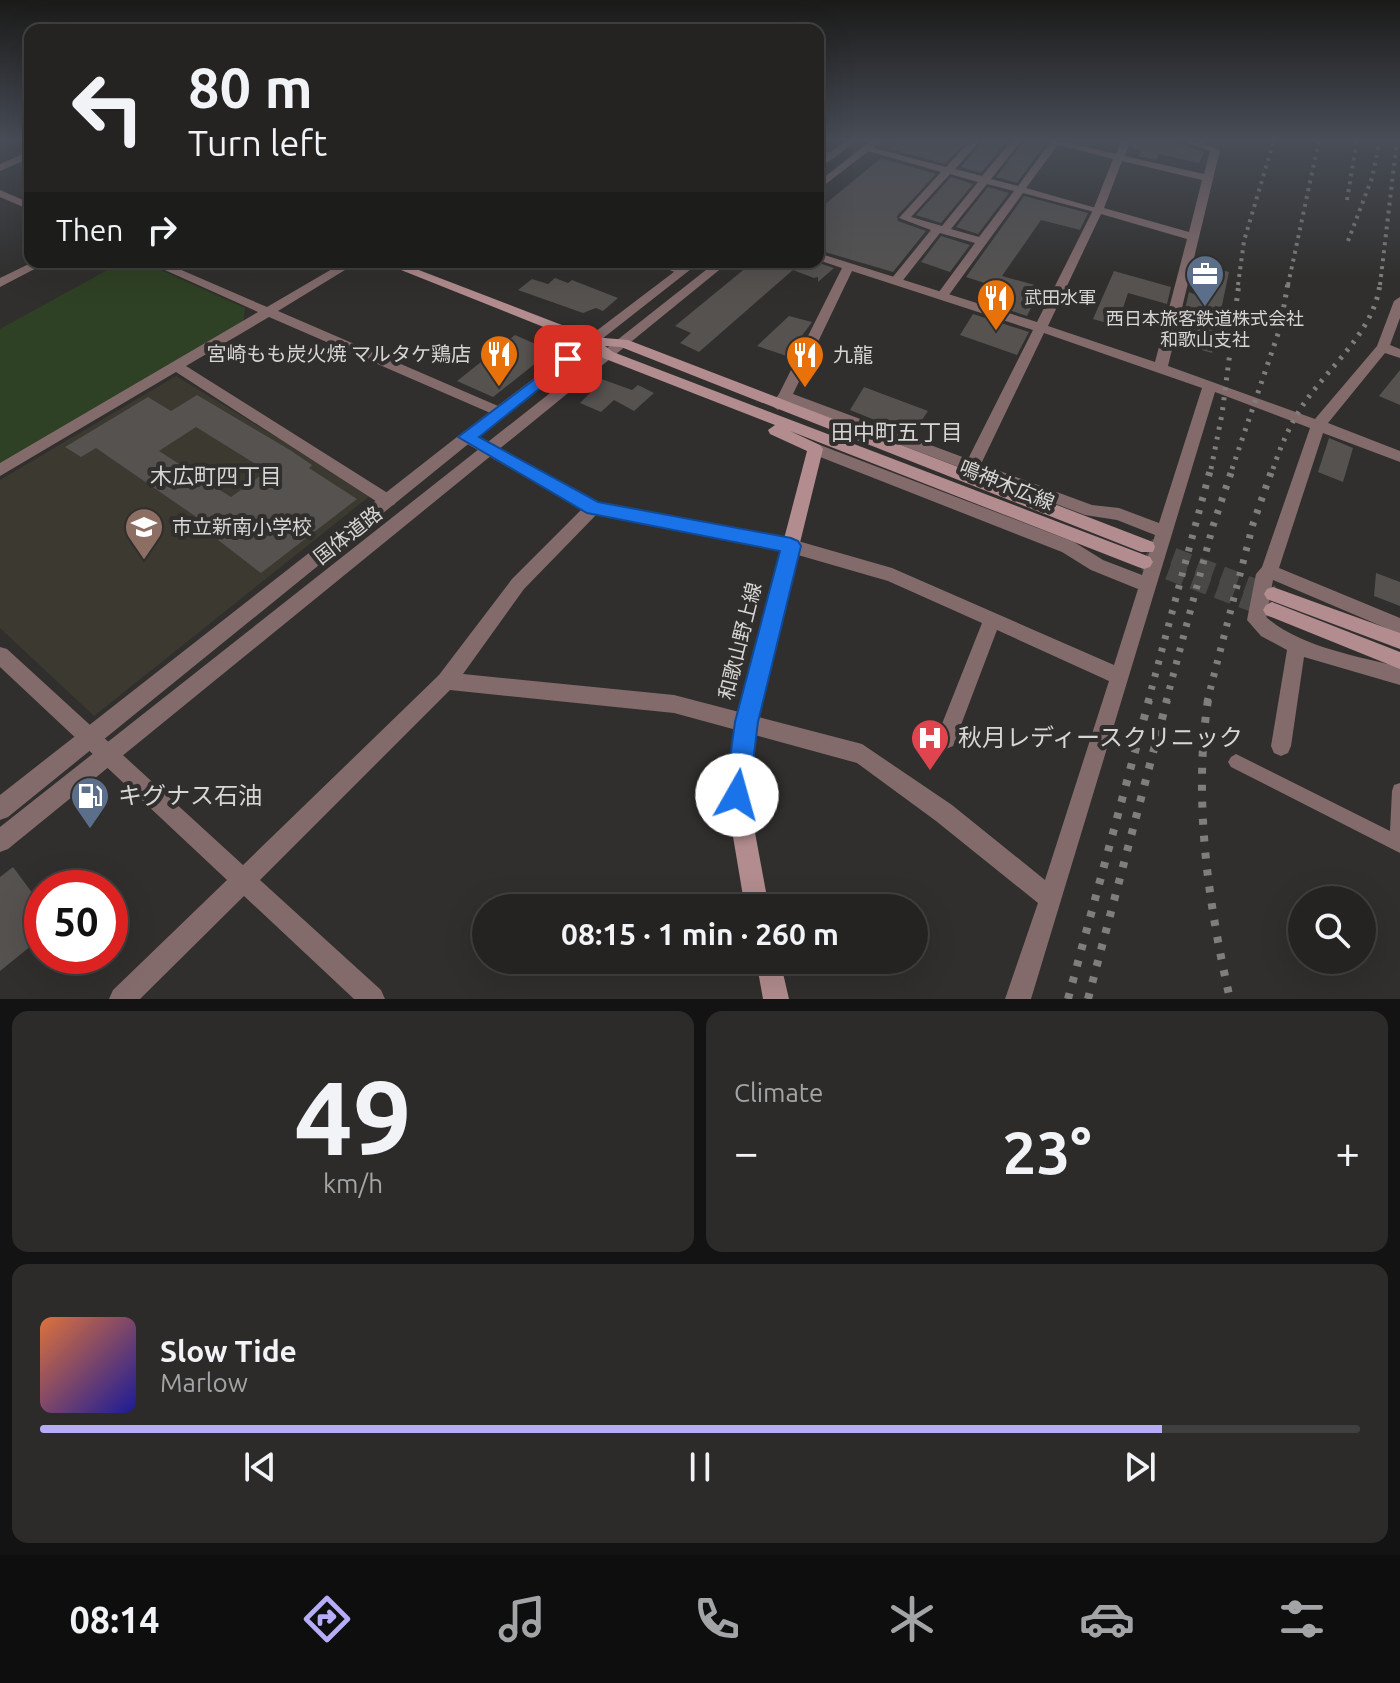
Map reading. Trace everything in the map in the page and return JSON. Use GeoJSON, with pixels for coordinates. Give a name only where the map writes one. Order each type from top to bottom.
{"type":"FeatureCollection","features":[{"type":"Feature","properties":{"kind":"main road"},"geometry":{"type":"LineString","coordinates":[[402,268],[591,341],[623,343],[781,400]]}},
{"type":"Feature","properties":{"kind":"main road"},"geometry":{"type":"LineString","coordinates":[[591,341],[608,355],[763,415],[776,431],[815,449]]}},
{"type":"Feature","properties":{"kind":"main road","name":"鳴神木広線"},"geometry":{"type":"LineString","coordinates":[[763,415],[1146,554],[781,400]]}},
{"type":"Feature","properties":{"kind":"main road","name":"和歌山野上線"},"geometry":{"type":"LineString","coordinates":[[755,894],[737,795],[746,722],[815,449]]}},
{"type":"Feature","properties":{"kind":"main road"},"geometry":{"type":"LineString","coordinates":[[1400,641],[1272,602],[1400,661]]}},
{"type":"Feature","properties":{"kind":"main road"},"geometry":{"type":"LineString","coordinates":[[771,974],[776,999]]}},
{"type":"Feature","properties":{"kind":"street"},"geometry":{"type":"LineString","coordinates":[[932,187],[904,218],[983,242]]}},
{"type":"Feature","properties":{"kind":"street"},"geometry":{"type":"LineString","coordinates":[[896,281],[980,187]]}},
{"type":"Feature","properties":{"kind":"street"},"geometry":{"type":"LineString","coordinates":[[1012,187],[1193,237]]}},
{"type":"Feature","properties":{"kind":"street"},"geometry":{"type":"LineString","coordinates":[[972,467],[1108,187]]}},
{"type":"Feature","properties":{"kind":"street"},"geometry":{"type":"LineString","coordinates":[[1160,369],[1204,187]]}},
{"type":"Feature","properties":{"kind":"street"},"geometry":{"type":"LineString","coordinates":[[942,296],[1021,189]]}},
{"type":"Feature","properties":{"kind":"street"},"geometry":{"type":"LineString","coordinates":[[0,193],[24,204]]}},
{"type":"Feature","properties":{"kind":"street"},"geometry":{"type":"LineString","coordinates":[[824,258],[1040,328],[1398,453]]}},
{"type":"Feature","properties":{"kind":"street"},"geometry":{"type":"LineString","coordinates":[[849,266],[781,400],[1091,511],[1119,514],[1164,532]]}},
{"type":"Feature","properties":{"kind":"street"},"geometry":{"type":"LineString","coordinates":[[0,283],[30,268]]}},
{"type":"Feature","properties":{"kind":"street"},"geometry":{"type":"LineString","coordinates":[[167,268],[500,412]]}},
{"type":"Feature","properties":{"kind":"street"},"geometry":{"type":"LineString","coordinates":[[0,470],[342,268]]}},
{"type":"Feature","properties":{"kind":"street","name":"国体道路"},"geometry":{"type":"LineString","coordinates":[[0,841],[100,745],[388,501],[685,268]]}},
{"type":"Feature","properties":{"kind":"street","name":"国体道路"},"geometry":{"type":"LineString","coordinates":[[0,809],[100,745],[490,450],[716,268]]}},
{"type":"Feature","properties":{"kind":"street"},"geometry":{"type":"LineString","coordinates":[[1400,301],[1383,347],[1319,424],[1269,571],[1265,574],[1256,620],[1266,632],[1332,658],[1400,676]]}},
{"type":"Feature","properties":{"kind":"street"},"geometry":{"type":"LineString","coordinates":[[1383,347],[1400,354]]}},
{"type":"Feature","properties":{"kind":"street"},"geometry":{"type":"LineString","coordinates":[[177,367],[388,501]]}},
{"type":"Feature","properties":{"kind":"street"},"geometry":{"type":"LineString","coordinates":[[1018,999],[1210,386]]}},
{"type":"Feature","properties":{"kind":"street"},"geometry":{"type":"LineString","coordinates":[[467,437],[593,508],[791,546],[892,575],[1118,676]]}},
{"type":"Feature","properties":{"kind":"street"},"geometry":{"type":"LineString","coordinates":[[815,449],[1068,547],[1097,565],[1147,585]]}},
{"type":"Feature","properties":{"kind":"street"},"geometry":{"type":"LineString","coordinates":[[122,999],[446,681],[518,584],[593,508]]}},
{"type":"Feature","properties":{"kind":"street"},"geometry":{"type":"LineString","coordinates":[[1269,571],[1400,626]]}},
{"type":"Feature","properties":{"kind":"street"},"geometry":{"type":"LineString","coordinates":[[946,739],[992,620]]}},
{"type":"Feature","properties":{"kind":"street"},"geometry":{"type":"LineString","coordinates":[[1281,746],[1297,644]]}},
{"type":"Feature","properties":{"kind":"street"},"geometry":{"type":"LineString","coordinates":[[0,655],[372,999]]}},
{"type":"Feature","properties":{"kind":"street"},"geometry":{"type":"LineString","coordinates":[[446,681],[674,704],[862,754],[944,813],[1051,899]]}},
{"type":"Feature","properties":{"kind":"lane"},"geometry":{"type":"LineString","coordinates":[[1236,762],[1399,844],[1400,791]]}},
{"type":"Feature","properties":{"kind":"shaded area","name":"市立新南小学校"},"geometry":{"type":"Polygon","coordinates":[[[176,376],[371,495],[94,716],[0,628],[0,480],[176,376]]]}},
{"type":"Feature","properties":{"kind":"green space"},"geometry":{"type":"Polygon","coordinates":[[[111,268],[156,268],[245,308],[243,323],[0,464],[0,329],[111,268]]]}},
{"type":"Feature","properties":{"kind":"building"},"geometry":{"type":"Polygon","coordinates":[[[846,187],[924,187],[897,216],[898,221],[926,231],[893,272],[824,252],[824,205],[846,187]]]}},
{"type":"Feature","properties":{"kind":"building"},"geometry":{"type":"Polygon","coordinates":[[[942,187],[971,187],[941,223],[916,215],[942,187]]]}},
{"type":"Feature","properties":{"kind":"building"},"geometry":{"type":"Polygon","coordinates":[[[988,187],[1009,193],[978,234],[956,227],[988,187]]]}},
{"type":"Feature","properties":{"kind":"building"},"geometry":{"type":"Polygon","coordinates":[[[1024,196],[1088,213],[1080,230],[1041,220],[1002,276],[1042,287],[1027,316],[981,301],[991,285],[966,277],[1024,196]]]}},
{"type":"Feature","properties":{"kind":"building"},"geometry":{"type":"Polygon","coordinates":[[[941,236],[970,245],[950,272],[921,262],[941,236]]]}},
{"type":"Feature","properties":{"kind":"building"},"geometry":{"type":"Polygon","coordinates":[[[824,265],[834,268],[818,282],[818,277],[793,270],[699,352],[680,343],[691,333],[675,326],[746,268],[824,268],[824,265]]]}},
{"type":"Feature","properties":{"kind":"building","name":"西日本旅客鉄道株式会社 和歌山支社"},"geometry":{"type":"Polygon","coordinates":[[[1203,265],[1229,272],[1212,353],[1178,343],[1189,310],[1185,309],[1189,292],[1194,294],[1203,265]]]}},
{"type":"Feature","properties":{"kind":"building"},"geometry":{"type":"Polygon","coordinates":[[[1114,271],[1171,287],[1167,304],[1128,293],[1117,326],[1093,319],[1114,271]]]}},
{"type":"Feature","properties":{"kind":"building"},"geometry":{"type":"Polygon","coordinates":[[[555,278],[568,283],[572,280],[618,298],[603,311],[596,308],[583,313],[518,290],[532,279],[548,284],[555,278]]]}},
{"type":"Feature","properties":{"kind":"building","name":"武田水軍"},"geometry":{"type":"Polygon","coordinates":[[[973,314],[1029,332],[1017,355],[960,335],[973,314]]]}},
{"type":"Feature","properties":{"kind":"building"},"geometry":{"type":"Polygon","coordinates":[[[789,316],[812,322],[787,356],[757,346],[789,316]]]}},
{"type":"Feature","properties":{"kind":"building"},"geometry":{"type":"Polygon","coordinates":[[[515,335],[540,346],[541,359],[493,397],[457,381],[515,335]]]}},
{"type":"Feature","properties":{"kind":"building"},"geometry":{"type":"Polygon","coordinates":[[[1400,370],[1400,405],[1379,396],[1400,370]]]}},
{"type":"Feature","properties":{"kind":"building"},"geometry":{"type":"Polygon","coordinates":[[[593,376],[632,390],[638,385],[654,393],[634,411],[614,400],[601,412],[580,403],[594,389],[584,384],[593,376]]]}},
{"type":"Feature","properties":{"kind":"building"},"geometry":{"type":"Polygon","coordinates":[[[864,387],[928,411],[912,435],[850,410],[864,387]]]}},
{"type":"Feature","properties":{"kind":"building"},"geometry":{"type":"Polygon","coordinates":[[[197,395],[290,450],[312,465],[309,468],[357,499],[261,573],[218,540],[224,536],[96,448],[81,457],[65,447],[148,397],[171,411],[197,395]],[[196,427],[159,451],[231,497],[267,471],[196,427]]]}},
{"type":"Feature","properties":{"kind":"building"},"geometry":{"type":"Polygon","coordinates":[[[1329,438],[1353,448],[1343,482],[1318,472],[1329,438]]]}},
{"type":"Feature","properties":{"kind":"building"},"geometry":{"type":"Polygon","coordinates":[[[1376,573],[1400,582],[1400,606],[1374,596],[1376,573]]]}},
{"type":"Feature","properties":{"kind":"building"},"geometry":{"type":"Polygon","coordinates":[[[13,867],[24,882],[24,952],[0,971],[0,877],[13,867]]]}},
{"type":"Feature","properties":{"kind":"tunnel"},"geometry":{"type":"LineString","coordinates":[[1149,547],[1273,594]]}},
{"type":"Feature","properties":{"kind":"tunnel"},"geometry":{"type":"LineString","coordinates":[[1144,562],[1270,610]]}},
{"type":"Feature","properties":{"kind":"railway"},"geometry":{"type":"LineString","coordinates":[[1238,285],[1244,241],[1260,187]]}},
{"type":"Feature","properties":{"kind":"railway"},"geometry":{"type":"LineString","coordinates":[[1288,285],[1309,187]]}},
{"type":"Feature","properties":{"kind":"railway"},"geometry":{"type":"LineString","coordinates":[[1347,200],[1349,187]]}},
{"type":"Feature","properties":{"kind":"railway"},"geometry":{"type":"LineString","coordinates":[[1348,241],[1369,187]]}},
{"type":"Feature","properties":{"kind":"railway"},"geometry":{"type":"LineString","coordinates":[[1380,285],[1392,187]]}},
{"type":"Feature","properties":{"kind":"railway"},"geometry":{"type":"LineString","coordinates":[[1211,469],[1222,414],[1239,283]]}},
{"type":"Feature","properties":{"kind":"railway"},"geometry":{"type":"LineString","coordinates":[[1232,469],[1280,328],[1288,283]]}},
{"type":"Feature","properties":{"kind":"railway"},"geometry":{"type":"LineString","coordinates":[[1273,469],[1300,410],[1361,332],[1370,316],[1380,283]]}},
{"type":"Feature","properties":{"kind":"railway"},"geometry":{"type":"LineString","coordinates":[[1148,702],[1211,467]]}},
{"type":"Feature","properties":{"kind":"railway"},"geometry":{"type":"LineString","coordinates":[[1166,702],[1213,526],[1233,467]]}},
{"type":"Feature","properties":{"kind":"railway"},"geometry":{"type":"LineString","coordinates":[[1207,702],[1253,524],[1273,467]]}},
{"type":"Feature","properties":{"kind":"railway"},"geometry":{"type":"LineString","coordinates":[[1068,999],[1149,700]]}},
{"type":"Feature","properties":{"kind":"railway"},"geometry":{"type":"LineString","coordinates":[[1088,999],[1167,700]]}},
{"type":"Feature","properties":{"kind":"railway"},"geometry":{"type":"LineString","coordinates":[[1208,700],[1202,775],[1205,850],[1215,925],[1230,999]]}},
{"type":"Feature","properties":{"kind":"place","name":"西日本旅客鉄道株式会社 和歌山支社"},"geometry":{"type":"Point","coordinates":[1205,308]}},
{"type":"Feature","properties":{"kind":"place","name":"武田水軍"},"geometry":{"type":"Point","coordinates":[996,332]}},
{"type":"Feature","properties":{"kind":"place","name":"宮崎もも炭火焼 マルタケ鶏店"},"geometry":{"type":"Point","coordinates":[499,388]}},
{"type":"Feature","properties":{"kind":"place","name":"九龍"},"geometry":{"type":"Point","coordinates":[805,389]}},
{"type":"Feature","properties":{"kind":"place","name":"市立新南小学校"},"geometry":{"type":"Point","coordinates":[144,561]}},
{"type":"Feature","properties":{"kind":"place","name":"秋月レディースクリニック"},"geometry":{"type":"Point","coordinates":[930,772]}},
{"type":"Feature","properties":{"kind":"place","name":"キグナス石油"},"geometry":{"type":"Point","coordinates":[90,830]}},
{"type":"Feature","properties":{"kind":"district","name":"田中町五丁目"},"geometry":{"type":"Point","coordinates":[897,432]}},
{"type":"Feature","properties":{"kind":"district","name":"木広町四丁目"},"geometry":{"type":"Point","coordinates":[216,476]}},
{"type":"Feature","properties":{"kind":"route"},"geometry":{"type":"LineString","coordinates":[[568,359],[467,437],[593,508],[791,546],[746,722],[737,795]]}}]}
